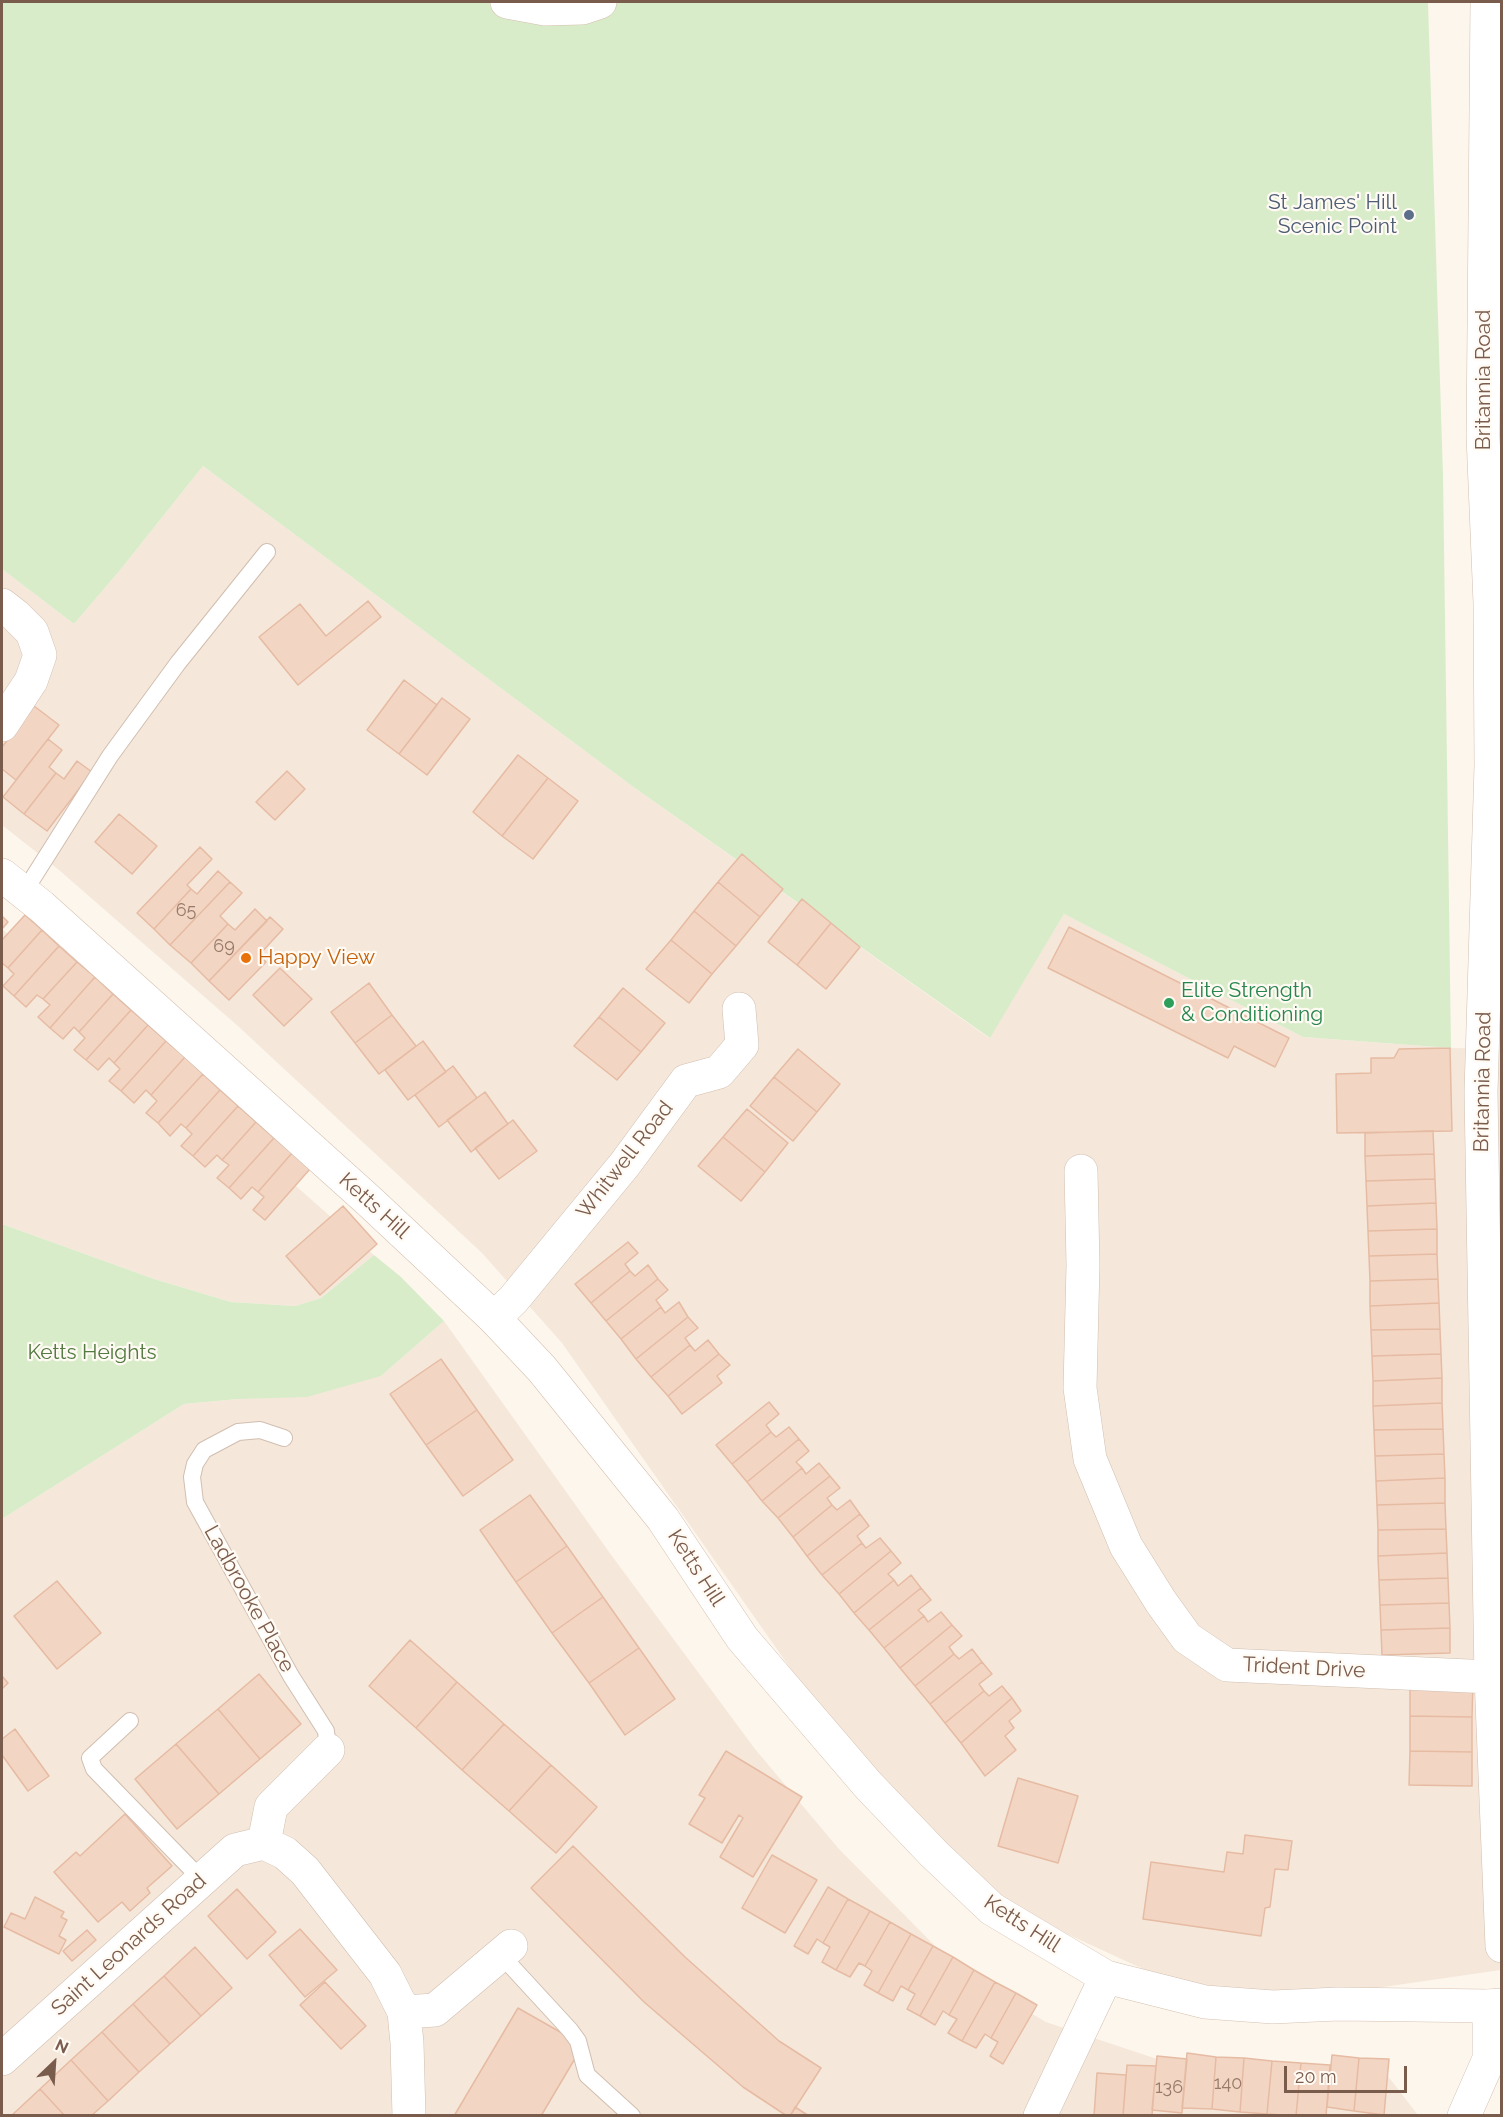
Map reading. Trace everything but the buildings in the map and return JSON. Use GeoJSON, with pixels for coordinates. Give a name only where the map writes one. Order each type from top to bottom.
{"type":"FeatureCollection","features":[{"type":"Feature","properties":{"kind":"street"},"geometry":{"type":"LineString","coordinates":[[507,2],[545,9],[582,8],[600,2]]}},
{"type":"Feature","properties":{"kind":"street","name":"Britannia Road"},"geometry":{"type":"LineString","coordinates":[[1487,2],[1483,436],[1496,704],[1491,765],[1481,1092],[1491,1677],[1502,1947]]}},
{"type":"Feature","properties":{"kind":"street"},"geometry":{"type":"LineString","coordinates":[[2,605],[32,632],[40,655],[31,681],[2,725]]}},
{"type":"Feature","properties":{"kind":"street","name":"Ketts Hill"},"geometry":{"type":"LineString","coordinates":[[13,884],[368,1200],[494,1318],[542,1369],[663,1519],[742,1638],[868,1785],[934,1854],[992,1909],[1106,1977],[1205,2002],[1273,2007],[1338,2004],[1495,2006]]}},
{"type":"Feature","properties":{"kind":"street","name":"Whitwell Road"},"geometry":{"type":"LineString","coordinates":[[494,1318],[513,1300],[618,1173],[686,1081],[719,1072],[742,1045],[739,1009]]}},
{"type":"Feature","properties":{"kind":"street","name":"Trident Drive"},"geometry":{"type":"LineString","coordinates":[[1081,1171],[1083,1264],[1080,1389],[1090,1458],[1126,1546],[1187,1638],[1227,1665],[1491,1677]]}},
{"type":"Feature","properties":{"kind":"street","name":"Ladbrooke Place"},"geometry":{"type":"LineString","coordinates":[[264,1843],[271,1807],[328,1750]]}},
{"type":"Feature","properties":{"kind":"street"},"geometry":{"type":"LineString","coordinates":[[264,1843],[285,1853],[305,1870],[385,1974],[404,2012],[409,2115]]}},
{"type":"Feature","properties":{"kind":"street","name":"Saint Leonards Road"},"geometry":{"type":"LineString","coordinates":[[2,2059],[235,1850],[264,1843]]}},
{"type":"Feature","properties":{"kind":"street"},"geometry":{"type":"LineString","coordinates":[[404,2012],[435,2010],[506,1951]]}},
{"type":"Feature","properties":{"kind":"street"},"geometry":{"type":"LineString","coordinates":[[1040,2115],[1106,1977]]}},
{"type":"Feature","properties":{"kind":"street"},"geometry":{"type":"LineString","coordinates":[[1464,2115],[1489,2059],[1495,2006]]}},
{"type":"Feature","properties":{"kind":"lane"},"geometry":{"type":"LineString","coordinates":[[13,884],[178,663],[267,552]]}},
{"type":"Feature","properties":{"kind":"lane","name":"Ladbrooke Place"},"geometry":{"type":"LineString","coordinates":[[284,1438],[260,1430],[238,1432],[204,1450],[195,1464],[192,1477],[195,1502],[291,1676],[326,1731],[328,1750]]}},
{"type":"Feature","properties":{"kind":"lane"},"geometry":{"type":"LineString","coordinates":[[130,1721],[90,1758],[93,1769],[202,1880]]}},
{"type":"Feature","properties":{"kind":"lane"},"geometry":{"type":"LineString","coordinates":[[506,1951],[578,2041],[587,2075],[632,2115]]}},
{"type":"Feature","properties":{"kind":"shaded area"},"geometry":{"type":"Polygon","coordinates":[[[203,466],[632,786],[989,1038],[1064,914],[1303,1037],[1451,1048],[1501,1049],[1501,1970],[1335,1994],[1229,1990],[1154,1974],[1065,1933],[1009,1901],[955,1858],[840,1739],[562,1343],[482,1253],[239,1027],[59,870],[2,825],[2,569],[74,624],[203,466]]]}},
{"type":"Feature","properties":{"kind":"shaded area"},"geometry":{"type":"Polygon","coordinates":[[[2,929],[54,972],[374,1255],[321,1298],[295,1306],[231,1302],[154,1279],[2,1224],[2,929]]]}},
{"type":"Feature","properties":{"kind":"shaded area"},"geometry":{"type":"Polygon","coordinates":[[[444,1321],[612,1556],[755,1749],[839,1849],[961,1972],[1046,2022],[1175,2065],[1274,2078],[1387,2075],[1418,2115],[2,2116],[2,1519],[184,1404],[238,1399],[381,1376],[444,1321]]]}},
{"type":"Feature","properties":{"kind":"green space"},"geometry":{"type":"Polygon","coordinates":[[[2,2],[1428,2],[1443,476],[1451,1048],[1303,1037],[1064,914],[990,1038],[632,786],[203,466],[74,624],[2,569],[2,2]]]}},
{"type":"Feature","properties":{"kind":"green space","name":"Ketts Heights"},"geometry":{"type":"Polygon","coordinates":[[[2,1224],[154,1279],[231,1302],[295,1306],[321,1298],[374,1255],[401,1277],[444,1321],[381,1376],[307,1397],[238,1399],[184,1404],[2,1519],[2,1224]]]}},
{"type":"Feature","properties":{"kind":"place","name":"St James' Hill Scenic Point"},"geometry":{"type":"Point","coordinates":[1409,215]}},
{"type":"Feature","properties":{"kind":"place","name":"Happy View"},"geometry":{"type":"Point","coordinates":[246,958]}},
{"type":"Feature","properties":{"kind":"place","name":"Elite Strength & Conditioning"},"geometry":{"type":"Point","coordinates":[1169,1003]}}]}
